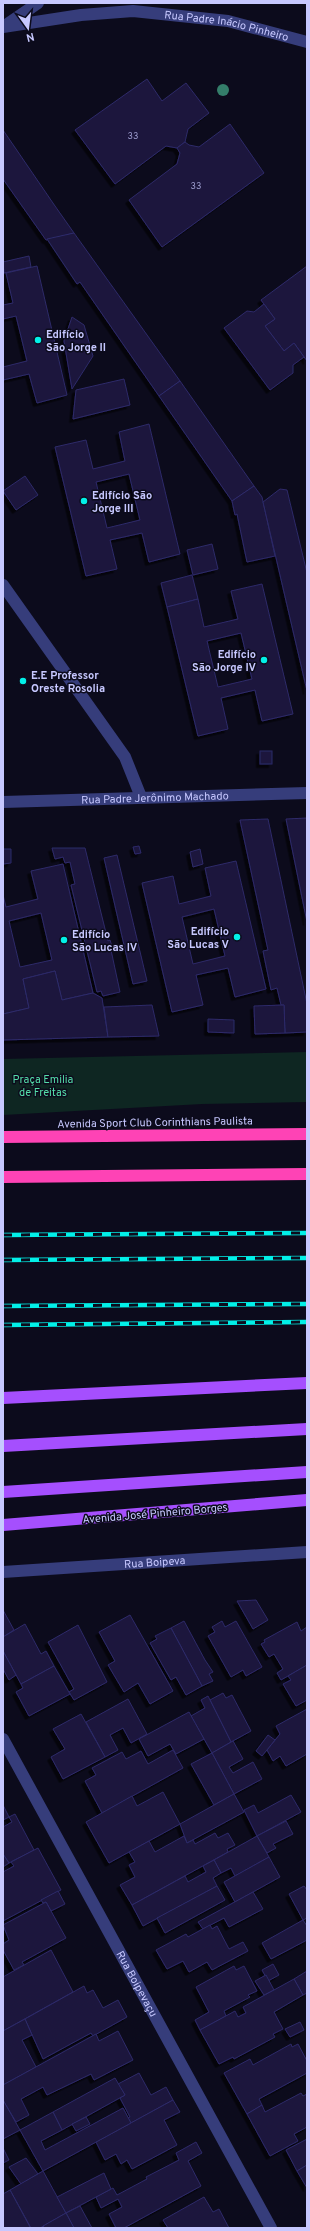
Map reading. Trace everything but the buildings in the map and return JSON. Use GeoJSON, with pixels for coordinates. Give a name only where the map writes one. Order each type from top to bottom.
{"type":"FeatureCollection","features":[{"type":"Feature","properties":{"kind":"highway","name":"Avenida Sport Club Corinthians Paulista"},"geometry":{"type":"LineString","coordinates":[[3,1137],[307,1134]]}},
{"type":"Feature","properties":{"kind":"highway"},"geometry":{"type":"LineString","coordinates":[[3,1177],[307,1174]]}},
{"type":"Feature","properties":{"kind":"main road"},"geometry":{"type":"LineString","coordinates":[[3,1398],[307,1383]]}},
{"type":"Feature","properties":{"kind":"main road"},"geometry":{"type":"LineString","coordinates":[[3,1446],[307,1429]]}},
{"type":"Feature","properties":{"kind":"main road"},"geometry":{"type":"LineString","coordinates":[[3,1492],[307,1472]]}},
{"type":"Feature","properties":{"kind":"main road","name":"Avenida José Pinheiro Borges"},"geometry":{"type":"LineString","coordinates":[[3,1525],[307,1500]]}},
{"type":"Feature","properties":{"kind":"street"},"geometry":{"type":"LineString","coordinates":[[3,27],[38,3]]}},
{"type":"Feature","properties":{"kind":"street","name":"Rua Padre Inácio Pinheiro"},"geometry":{"type":"LineString","coordinates":[[3,27],[130,7],[228,21],[307,42]]}},
{"type":"Feature","properties":{"kind":"street"},"geometry":{"type":"LineString","coordinates":[[3,585],[125,757],[141,797]]}},
{"type":"Feature","properties":{"kind":"street","name":"Rua Padre Jerônimo Machado"},"geometry":{"type":"LineString","coordinates":[[3,802],[307,793]]}},
{"type":"Feature","properties":{"kind":"street","name":"Rua Boipeva"},"geometry":{"type":"LineString","coordinates":[[3,1572],[307,1552]]}},
{"type":"Feature","properties":{"kind":"street","name":"Rua Boipevaçu"},"geometry":{"type":"LineString","coordinates":[[3,1739],[271,2228]]}},
{"type":"Feature","properties":{"kind":"green space","name":"Praça Emilia de Freitas"},"geometry":{"type":"Polygon","coordinates":[[[307,1052],[307,1102],[202,1104],[3,1115],[3,1059],[307,1052]]]}},
{"type":"Feature","properties":{"kind":"railway"},"geometry":{"type":"LineString","coordinates":[[3,1235],[307,1233]]}},
{"type":"Feature","properties":{"kind":"railway"},"geometry":{"type":"LineString","coordinates":[[3,1260],[307,1258]]}},
{"type":"Feature","properties":{"kind":"railway"},"geometry":{"type":"LineString","coordinates":[[3,1306],[307,1304]]}},
{"type":"Feature","properties":{"kind":"railway"},"geometry":{"type":"LineString","coordinates":[[3,1325],[307,1322]]}},
{"type":"Feature","properties":{"kind":"place","name":"Edifício São Jorge II"},"geometry":{"type":"Point","coordinates":[38,340]}},
{"type":"Feature","properties":{"kind":"place","name":"Edifício São Jorge III"},"geometry":{"type":"Point","coordinates":[84,501]}},
{"type":"Feature","properties":{"kind":"place","name":"Edifício São Jorge IV"},"geometry":{"type":"Point","coordinates":[264,660]}},
{"type":"Feature","properties":{"kind":"place","name":"E.E Professor Oreste Rosolia"},"geometry":{"type":"Point","coordinates":[23,681]}},
{"type":"Feature","properties":{"kind":"place","name":"Edifício São Lucas V"},"geometry":{"type":"Point","coordinates":[237,937]}},
{"type":"Feature","properties":{"kind":"place","name":"Edifício São Lucas IV"},"geometry":{"type":"Point","coordinates":[64,940]}}]}
